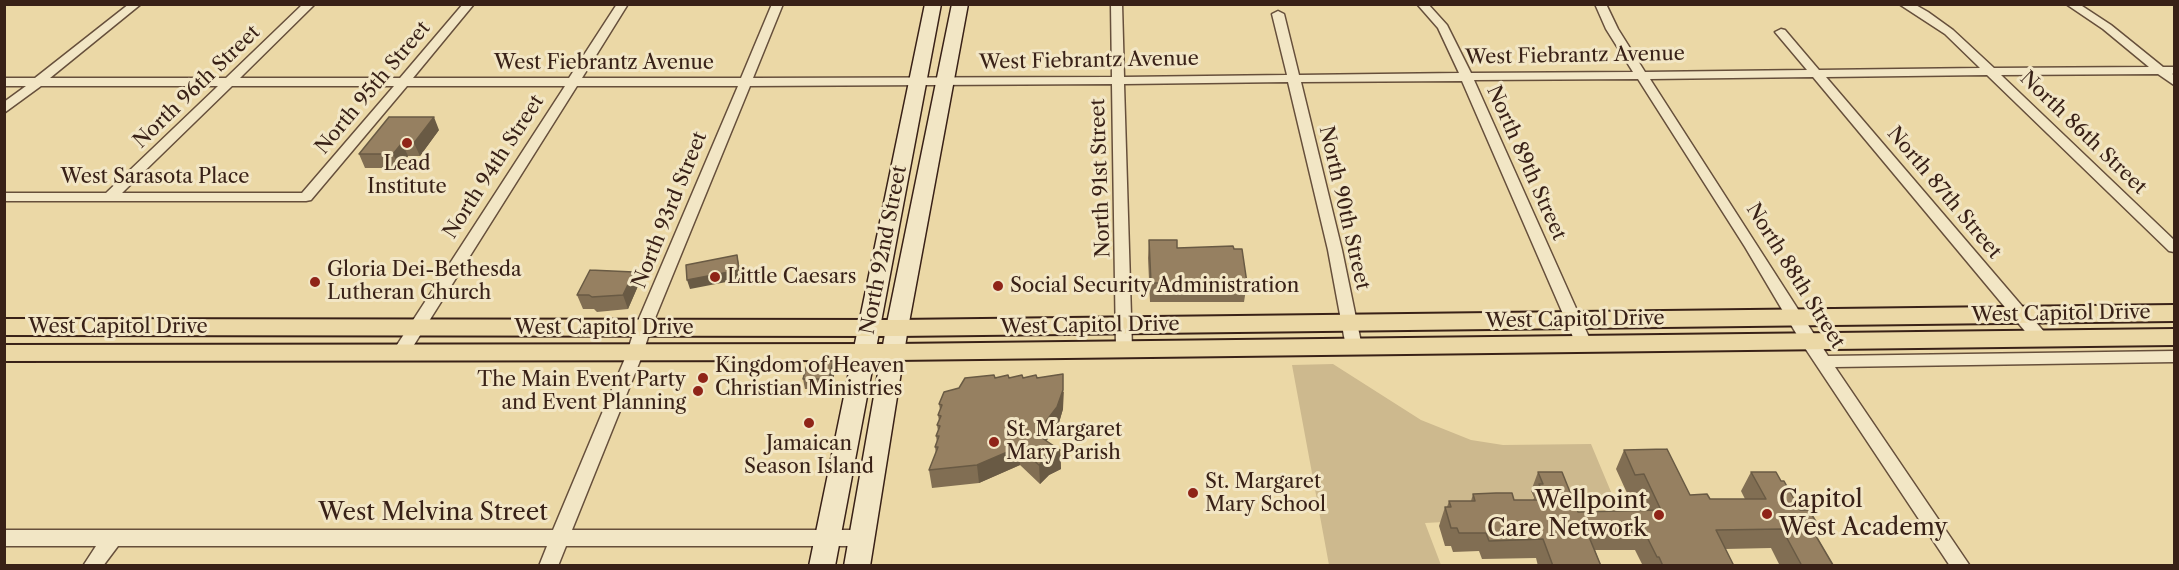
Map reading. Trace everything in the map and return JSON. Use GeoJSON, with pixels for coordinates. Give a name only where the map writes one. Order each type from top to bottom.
{"type":"FeatureCollection","features":[{"type":"Feature","properties":{"kind":"main road","name":"North 92nd Street"},"geometry":{"type":"LineString","coordinates":[[822,566],[933,4]]}},
{"type":"Feature","properties":{"kind":"main road","name":"North 92nd Street"},"geometry":{"type":"LineString","coordinates":[[857,566],[896,341],[960,4]]}},
{"type":"Feature","properties":{"kind":"main road","name":"West Capitol Drive"},"geometry":{"type":"LineString","coordinates":[[896,341],[1023,336],[1038,327],[1124,338],[1349,323],[2175,313]]}},
{"type":"Feature","properties":{"kind":"main road","name":"West Capitol Drive"},"geometry":{"type":"LineString","coordinates":[[4,327],[643,328],[896,341],[1124,338],[1354,346],[2175,337]]}},
{"type":"Feature","properties":{"kind":"main road","name":"West Capitol Drive"},"geometry":{"type":"LineString","coordinates":[[4,353],[772,352],[866,340]]}},
{"type":"Feature","properties":{"kind":"street"},"geometry":{"type":"LineString","coordinates":[[4,109],[136,4]]}},
{"type":"Feature","properties":{"kind":"street","name":"North 96th Street"},"geometry":{"type":"LineString","coordinates":[[111,196],[310,4]]}},
{"type":"Feature","properties":{"kind":"street","name":"North 95th Street"},"geometry":{"type":"LineString","coordinates":[[306,197],[469,4]]}},
{"type":"Feature","properties":{"kind":"street","name":"North 94th Street"},"geometry":{"type":"LineString","coordinates":[[401,352],[623,4]]}},
{"type":"Feature","properties":{"kind":"street","name":"North 93rd Street"},"geometry":{"type":"LineString","coordinates":[[548,566],[643,328],[778,4]]}},
{"type":"Feature","properties":{"kind":"street","name":"North 91st Street"},"geometry":{"type":"LineString","coordinates":[[1116,4],[1124,338]]}},
{"type":"Feature","properties":{"kind":"street","name":"North 89th Street"},"geometry":{"type":"LineString","coordinates":[[1422,4],[1443,27],[1467,77],[1584,344]]}},
{"type":"Feature","properties":{"kind":"street","name":"North 88th Street"},"geometry":{"type":"LineString","coordinates":[[1600,4],[1612,28],[1809,341],[1962,566]]}},
{"type":"Feature","properties":{"kind":"street","name":"North 86th Street"},"geometry":{"type":"LineString","coordinates":[[1904,4],[1924,14],[1949,32],[2175,248]]}},
{"type":"Feature","properties":{"kind":"street"},"geometry":{"type":"LineString","coordinates":[[2071,4],[2107,27],[2175,81]]}},
{"type":"Feature","properties":{"kind":"street","name":"North 90th Street"},"geometry":{"type":"LineString","coordinates":[[1278,14],[1335,250],[1354,346]]}},
{"type":"Feature","properties":{"kind":"street","name":"North 87th Street"},"geometry":{"type":"LineString","coordinates":[[1781,32],[2040,338]]}},
{"type":"Feature","properties":{"kind":"street","name":"West Fiebrantz Avenue"},"geometry":{"type":"LineString","coordinates":[[4,82],[945,82],[2175,70]]}},
{"type":"Feature","properties":{"kind":"street","name":"West Sarasota Place"},"geometry":{"type":"LineString","coordinates":[[4,197],[306,197]]}},
{"type":"Feature","properties":{"kind":"street"},"geometry":{"type":"LineString","coordinates":[[1823,362],[2175,357]]}},
{"type":"Feature","properties":{"kind":"street","name":"West Melvina Street"},"geometry":{"type":"LineString","coordinates":[[4,538],[861,538]]}},
{"type":"Feature","properties":{"kind":"street"},"geometry":{"type":"LineString","coordinates":[[92,566],[112,539]]}},
{"type":"Feature","properties":{"kind":"shaded area"},"geometry":{"type":"Polygon","coordinates":[[[1333,364],[1421,420],[1471,440],[1503,445],[1591,444],[1614,499],[1558,500],[1531,492],[1535,502],[1444,522],[1425,523],[1441,565],[1329,565],[1292,365],[1333,364]]]}},
{"type":"Feature","properties":{"kind":"building"},"geometry":{"type":"Polygon","coordinates":[[[389,117],[434,117],[414,143],[402,143],[393,154],[359,154],[389,117]]]}},
{"type":"Feature","properties":{"kind":"building"},"geometry":{"type":"Polygon","coordinates":[[[1149,240],[1177,240],[1177,248],[1233,246],[1234,249],[1242,249],[1247,283],[1151,283],[1149,240]]]}},
{"type":"Feature","properties":{"kind":"building"},"geometry":{"type":"Polygon","coordinates":[[[737,255],[739,270],[687,280],[686,265],[737,255]]]}},
{"type":"Feature","properties":{"kind":"building"},"geometry":{"type":"Polygon","coordinates":[[[590,270],[634,272],[623,295],[592,297],[577,295],[590,270]]]}},
{"type":"Feature","properties":{"kind":"building"},"geometry":{"type":"Polygon","coordinates":[[[808,361],[833,361],[829,379],[803,379],[808,361]]]}},
{"type":"Feature","properties":{"kind":"building","name":"St. Margaret Mary Parish"},"geometry":{"type":"Polygon","coordinates":[[[1063,374],[1063,390],[1057,407],[1036,434],[1060,450],[1048,456],[1039,465],[1019,447],[977,465],[929,470],[938,447],[935,447],[940,426],[937,425],[942,405],[939,404],[944,392],[959,388],[965,378],[994,375],[995,378],[1008,375],[1009,378],[1022,375],[1023,378],[1036,375],[1037,378],[1063,374]]]}},
{"type":"Feature","properties":{"kind":"building"},"geometry":{"type":"Polygon","coordinates":[[[1667,449],[1690,495],[1707,494],[1710,499],[1766,499],[1751,472],[1776,472],[1781,481],[1784,481],[1800,510],[1809,510],[1821,530],[1813,531],[1833,565],[1843,566],[1802,566],[1782,529],[1716,530],[1734,566],[1663,566],[1644,531],[1587,532],[1601,566],[1553,566],[1543,539],[1489,541],[1486,533],[1459,533],[1457,528],[1451,528],[1445,507],[1451,507],[1449,501],[1475,501],[1473,494],[1496,493],[1512,493],[1514,500],[1546,500],[1539,484],[1543,484],[1538,472],[1562,472],[1578,512],[1661,510],[1644,474],[1635,475],[1624,450],[1667,449]]]}},
{"type":"Feature","properties":{"kind":"place","name":"Lead Institute"},"geometry":{"type":"Point","coordinates":[407,143]}},
{"type":"Feature","properties":{"kind":"place","name":"Little Caesars"},"geometry":{"type":"Point","coordinates":[715,277]}},
{"type":"Feature","properties":{"kind":"place","name":"Gloria Dei-Bethesda Lutheran Church"},"geometry":{"type":"Point","coordinates":[315,282]}},
{"type":"Feature","properties":{"kind":"place","name":"Social Security Administration"},"geometry":{"type":"Point","coordinates":[998,286]}},
{"type":"Feature","properties":{"kind":"place","name":"Kingdom of Heaven Christian Ministries"},"geometry":{"type":"Point","coordinates":[703,378]}},
{"type":"Feature","properties":{"kind":"place","name":"The Main Event Party and Event Planning"},"geometry":{"type":"Point","coordinates":[698,391]}},
{"type":"Feature","properties":{"kind":"place","name":"Jamaican Season Island"},"geometry":{"type":"Point","coordinates":[809,423]}},
{"type":"Feature","properties":{"kind":"place","name":"St. Margaret Mary Parish"},"geometry":{"type":"Point","coordinates":[994,442]}},
{"type":"Feature","properties":{"kind":"place","name":"St. Margaret Mary School"},"geometry":{"type":"Point","coordinates":[1193,493]}},
{"type":"Feature","properties":{"kind":"place","name":"Capitol West Academy"},"geometry":{"type":"Point","coordinates":[1767,514]}},
{"type":"Feature","properties":{"kind":"place","name":"Wellpoint Care Network"},"geometry":{"type":"Point","coordinates":[1659,515]}}]}
